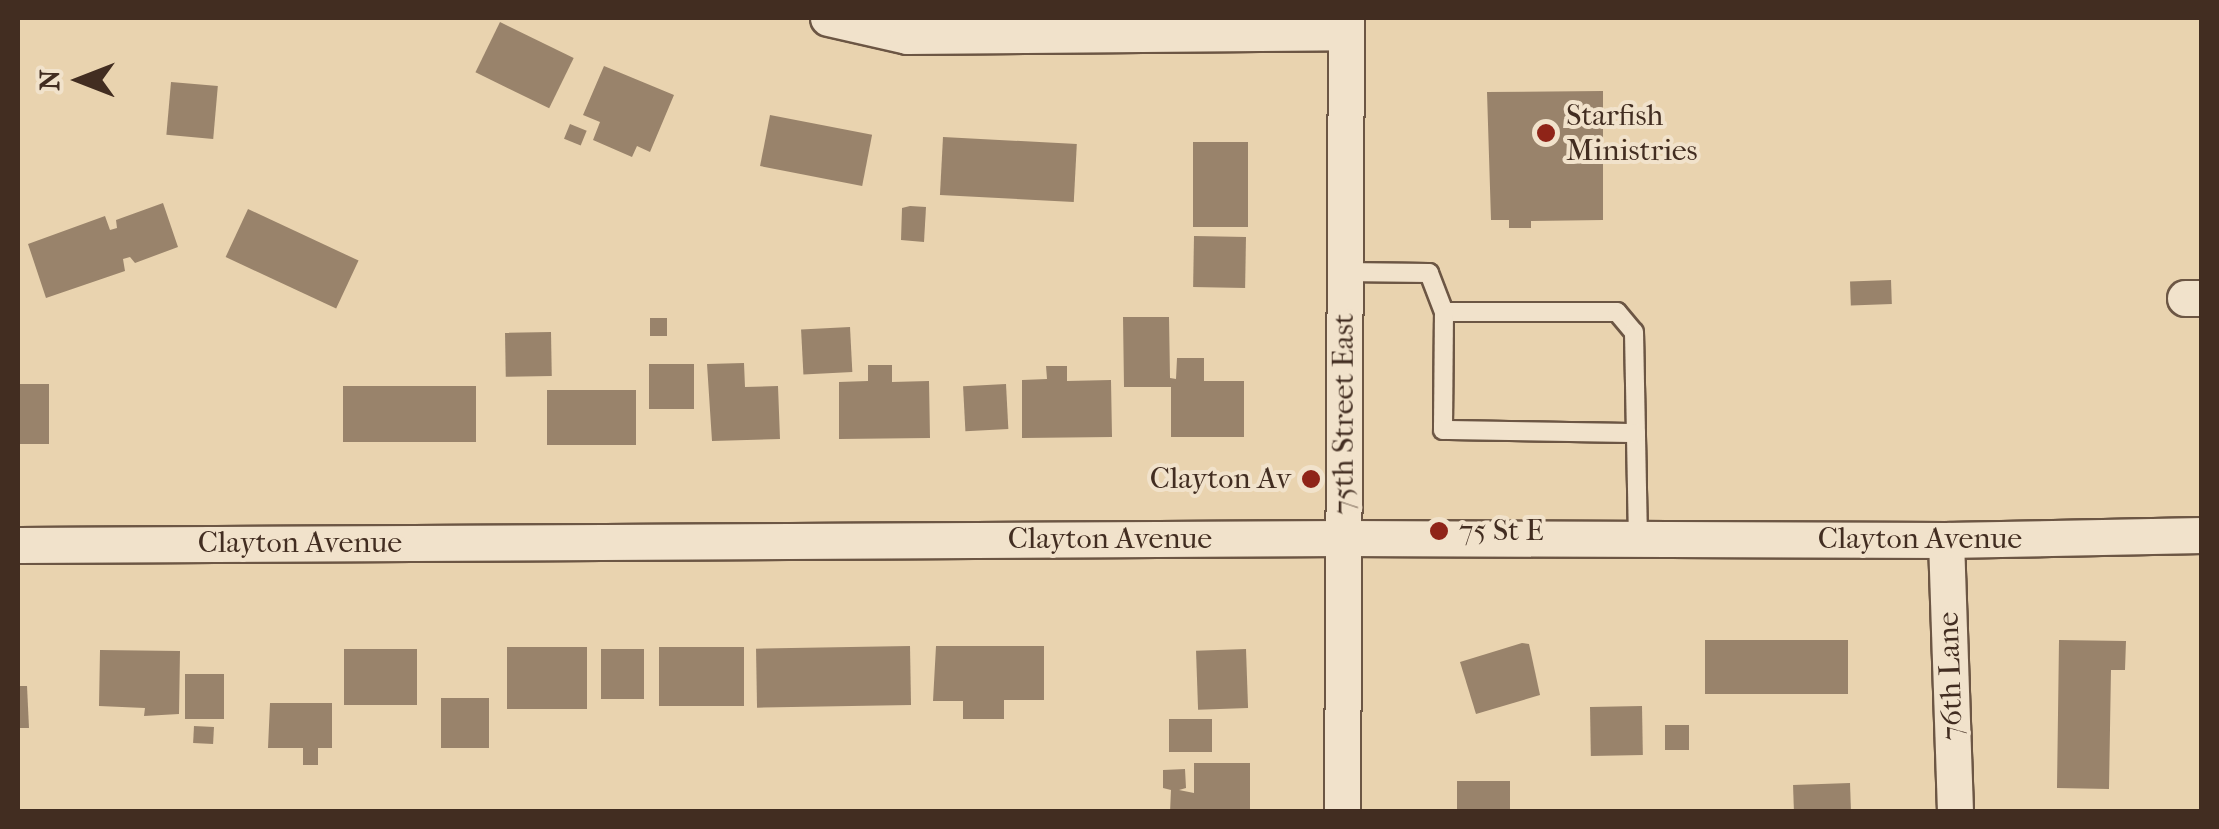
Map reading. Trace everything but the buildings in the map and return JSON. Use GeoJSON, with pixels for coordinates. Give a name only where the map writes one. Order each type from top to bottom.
{"type":"FeatureCollection","features":[{"type":"Feature","properties":{"kind":"street"},"geometry":{"type":"LineString","coordinates":[[828,18],[908,36],[1346,25]]}},
{"type":"Feature","properties":{"kind":"street","name":"75th Street East"},"geometry":{"type":"LineString","coordinates":[[1342,812],[1346,25]]}},
{"type":"Feature","properties":{"kind":"street","name":"Clayton Avenue"},"geometry":{"type":"LineString","coordinates":[[18,545],[1343,538],[1946,540],[2202,535]]}},
{"type":"Feature","properties":{"kind":"street","name":"76th Lane"},"geometry":{"type":"LineString","coordinates":[[1946,540],[1955,812]]}},
{"type":"Feature","properties":{"kind":"lane"},"geometry":{"type":"LineString","coordinates":[[1344,272],[1429,273],[1444,312],[1443,430],[1636,433]]}},
{"type":"Feature","properties":{"kind":"lane"},"geometry":{"type":"LineString","coordinates":[[1444,312],[1617,312],[1634,332],[1638,540]]}},
{"type":"Feature","properties":{"kind":"place","name":"Starfish Ministries"},"geometry":{"type":"Point","coordinates":[1546,133]}},
{"type":"Feature","properties":{"kind":"place","name":"Clayton Av"},"geometry":{"type":"Point","coordinates":[1311,479]}},
{"type":"Feature","properties":{"kind":"place","name":"75 St E"},"geometry":{"type":"Point","coordinates":[1439,531]}}]}
